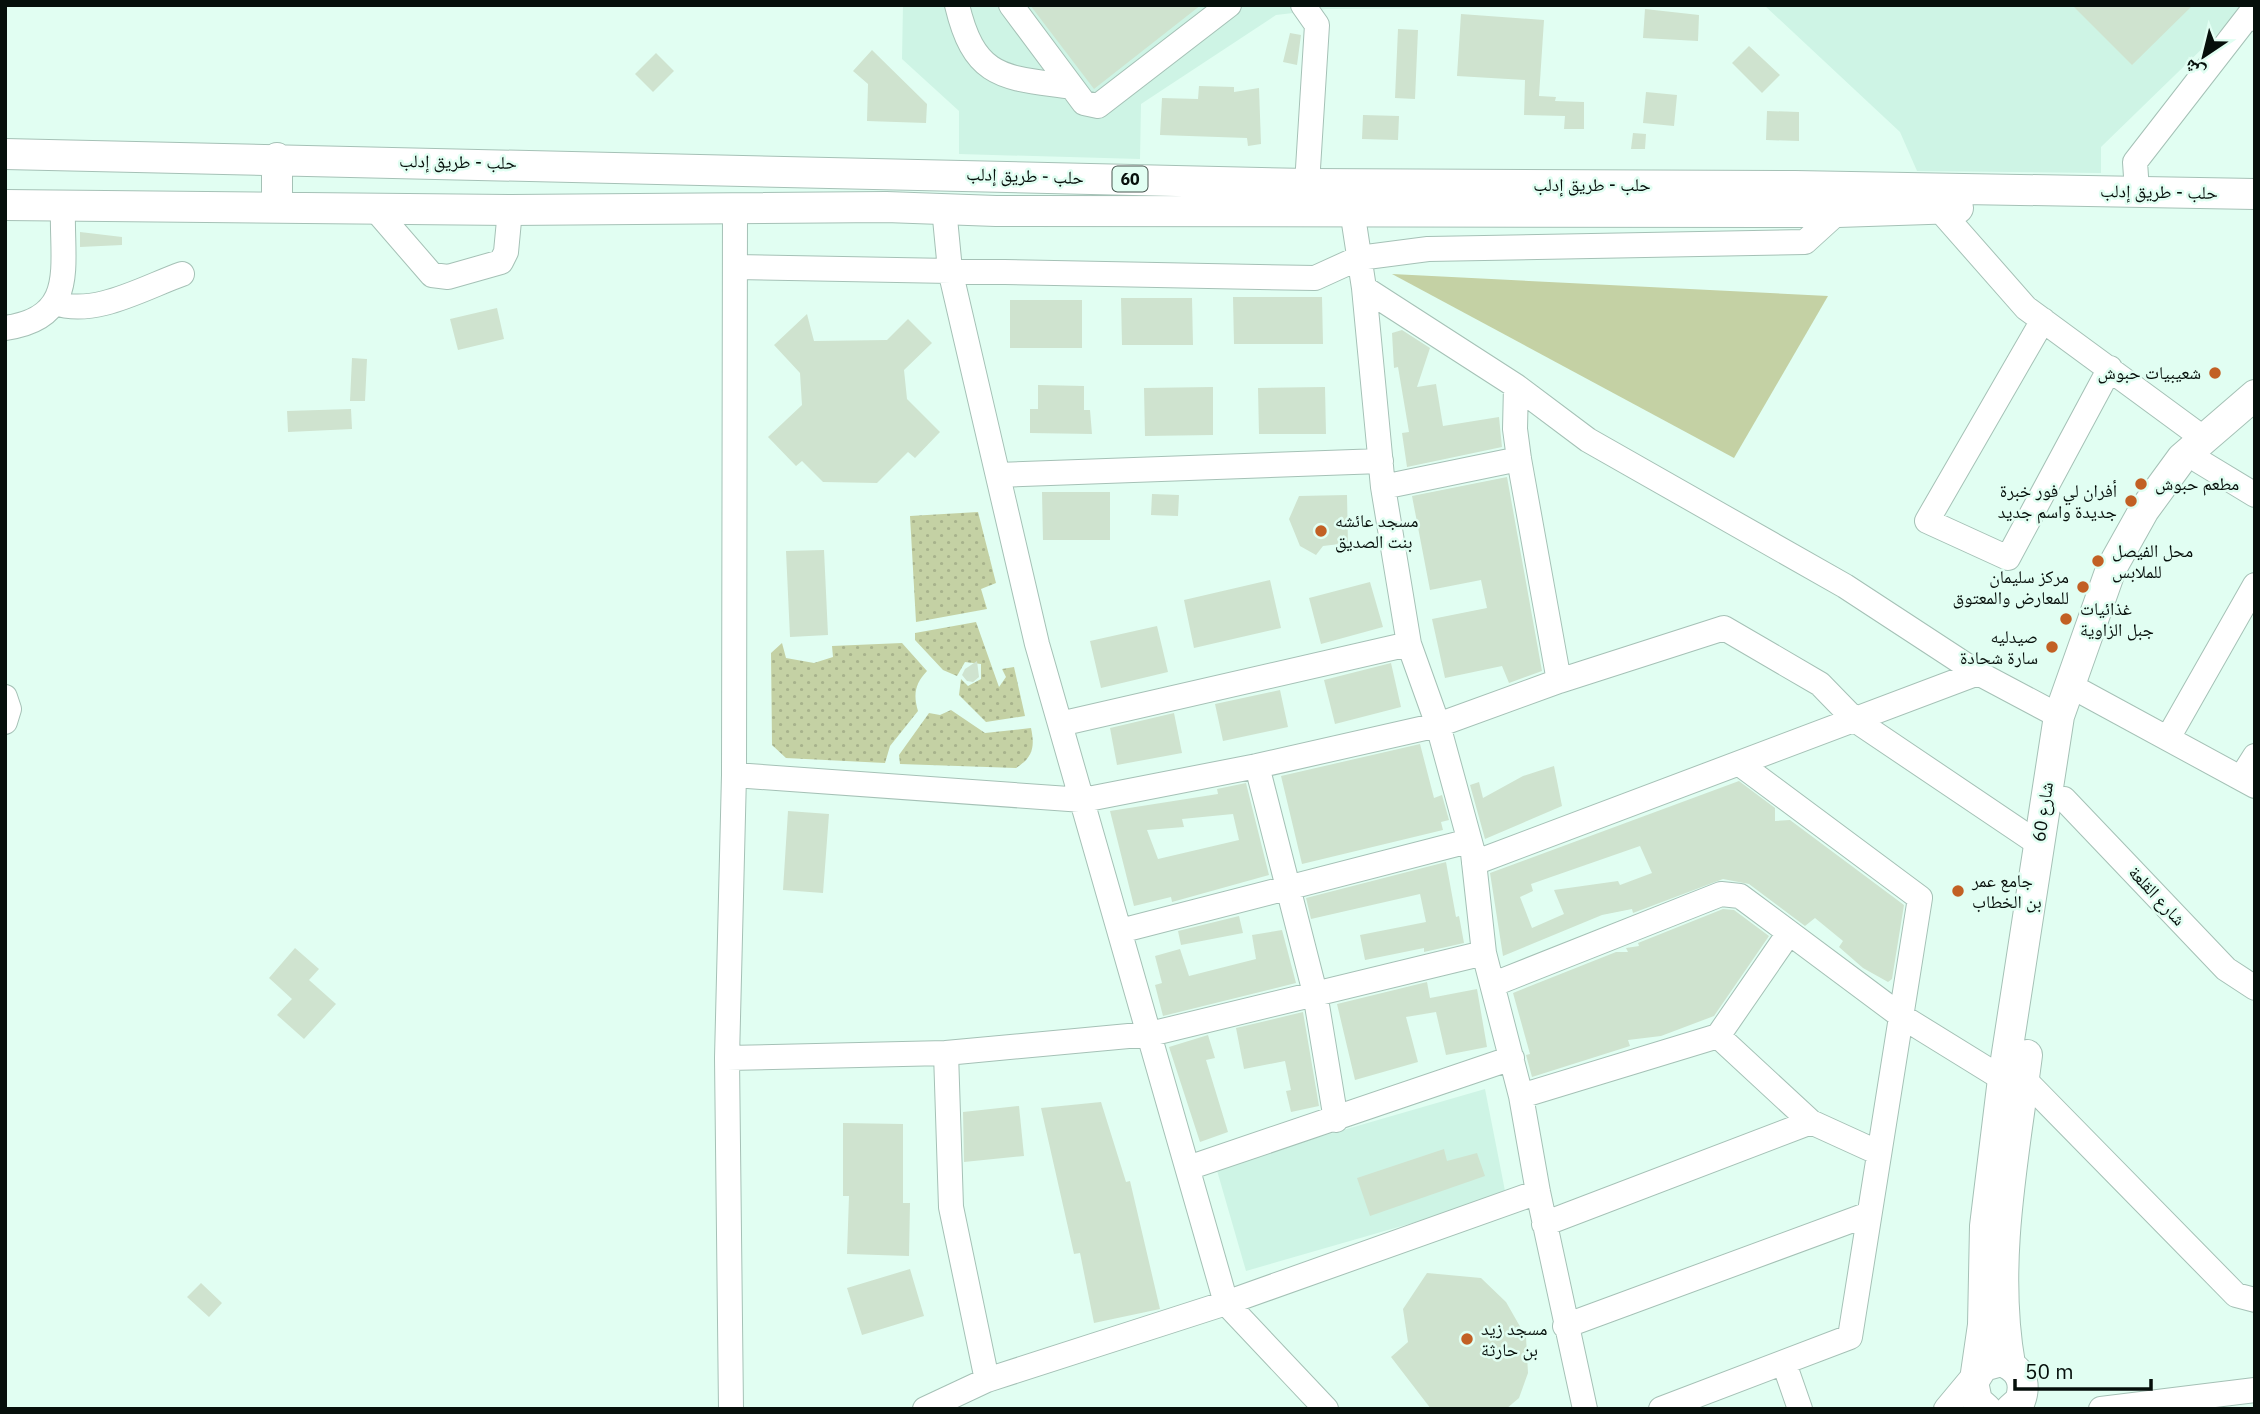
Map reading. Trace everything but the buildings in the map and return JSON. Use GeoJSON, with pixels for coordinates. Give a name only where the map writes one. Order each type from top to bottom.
{"type":"FeatureCollection","features":[{"type":"Feature","properties":{"kind":"main road","name":"حلب - طريق إدلب"},"geometry":{"type":"LineString","coordinates":[[5,154],[886,172],[1307,184],[2255,194]]}},
{"type":"Feature","properties":{"kind":"main road"},"geometry":{"type":"LineString","coordinates":[[277,158],[277,207]]}},
{"type":"Feature","properties":{"kind":"main road"},"geometry":{"type":"LineString","coordinates":[[886,172],[886,207]]}},
{"type":"Feature","properties":{"kind":"main road","name":"حلب - طريق إدلب"},"geometry":{"type":"LineString","coordinates":[[5,205],[510,210],[886,207],[996,211],[1838,212],[1938,208],[2255,213]]}},
{"type":"Feature","properties":{"kind":"main road","name":"شارع 60"},"geometry":{"type":"LineString","coordinates":[[1984,1409],[1973,1392],[1983,1325],[1985,1226],[2082,692],[2143,541],[2201,450],[2255,395]]}},
{"type":"Feature","properties":{"kind":"main road","name":"شارع 60"},"geometry":{"type":"LineString","coordinates":[[2022,1403],[2018,1371],[2010,1364],[2004,1328],[2003,1259],[2013,1079],[2039,844],[2059,716],[2111,569],[2144,510],[2182,458],[2201,450],[2255,412]]}},
{"type":"Feature","properties":{"kind":"main road"},"geometry":{"type":"LineString","coordinates":[[1976,1373],[1991,1362],[2010,1364]]}},
{"type":"Feature","properties":{"kind":"street"},"geometry":{"type":"LineString","coordinates":[[957,5],[973,50],[984,64],[1000,73],[1072,87]]}},
{"type":"Feature","properties":{"kind":"street"},"geometry":{"type":"LineString","coordinates":[[1011,5],[1084,103],[1098,106],[1228,5]]}},
{"type":"Feature","properties":{"kind":"street"},"geometry":{"type":"LineString","coordinates":[[1303,5],[1317,25],[1307,184]]}},
{"type":"Feature","properties":{"kind":"street"},"geometry":{"type":"LineString","coordinates":[[2137,191],[2135,162],[2249,15],[2255,19]]}},
{"type":"Feature","properties":{"kind":"street"},"geometry":{"type":"LineString","coordinates":[[5,328],[37,322],[55,303],[61,286],[63,206]]}},
{"type":"Feature","properties":{"kind":"street"},"geometry":{"type":"LineString","coordinates":[[374,208],[427,272],[443,278],[501,262],[506,252],[510,210]]}},
{"type":"Feature","properties":{"kind":"street"},"geometry":{"type":"LineString","coordinates":[[944,208],[950,270],[1037,644],[1226,1303],[1326,1409]]}},
{"type":"Feature","properties":{"kind":"street"},"geometry":{"type":"LineString","coordinates":[[1938,208],[2026,307],[2110,368],[2255,495]]}},
{"type":"Feature","properties":{"kind":"street"},"geometry":{"type":"LineString","coordinates":[[731,1409],[727,1058],[734,775],[735,210]]}},
{"type":"Feature","properties":{"kind":"street"},"geometry":{"type":"LineString","coordinates":[[1352,211],[1364,288],[1383,487],[1409,644],[1438,725],[1472,852],[1484,953],[1521,1096],[1544,1224],[1585,1409]]}},
{"type":"Feature","properties":{"kind":"street"},"geometry":{"type":"LineString","coordinates":[[736,267],[1315,278],[1359,258],[1428,249],[1805,242],[1838,212]]}},
{"type":"Feature","properties":{"kind":"street"},"geometry":{"type":"LineString","coordinates":[[55,303],[77,308],[94,305],[182,274]]}},
{"type":"Feature","properties":{"kind":"street"},"geometry":{"type":"LineString","coordinates":[[1364,288],[1516,386],[1588,440],[1845,586],[1978,673],[2059,716]]}},
{"type":"Feature","properties":{"kind":"street"},"geometry":{"type":"LineString","coordinates":[[2043,320],[1927,521],[2008,558],[2110,368]]}},
{"type":"Feature","properties":{"kind":"street"},"geometry":{"type":"LineString","coordinates":[[1516,386],[1515,429],[1519,459],[1559,681]]}},
{"type":"Feature","properties":{"kind":"street"},"geometry":{"type":"LineString","coordinates":[[1383,487],[1519,459]]}},
{"type":"Feature","properties":{"kind":"street"},"geometry":{"type":"LineString","coordinates":[[998,475],[1381,461]]}},
{"type":"Feature","properties":{"kind":"street"},"geometry":{"type":"LineString","coordinates":[[2168,738],[2255,585]]}},
{"type":"Feature","properties":{"kind":"street"},"geometry":{"type":"LineString","coordinates":[[734,775],[1083,800],[1257,766],[1438,725],[1559,681],[1724,628],[1820,684],[1855,720],[2039,844]]}},
{"type":"Feature","properties":{"kind":"street"},"geometry":{"type":"LineString","coordinates":[[1060,724],[1409,644]]}},
{"type":"Feature","properties":{"kind":"street"},"geometry":{"type":"LineString","coordinates":[[1120,931],[1288,886],[1472,852],[1740,764],[1978,673]]}},
{"type":"Feature","properties":{"kind":"street"},"geometry":{"type":"LineString","coordinates":[[2082,692],[2248,782],[2255,756]]}},
{"type":"Feature","properties":{"kind":"street"},"geometry":{"type":"LineString","coordinates":[[5,697],[9,709],[5,722]]}},
{"type":"Feature","properties":{"kind":"street"},"geometry":{"type":"LineString","coordinates":[[1661,1409],[1850,1337],[1920,898],[1740,764]]}},
{"type":"Feature","properties":{"kind":"street"},"geometry":{"type":"LineString","coordinates":[[1257,766],[1315,993],[1336,1120]]}},
{"type":"Feature","properties":{"kind":"street","name":"شارع القلعة"},"geometry":{"type":"LineString","coordinates":[[2064,799],[2226,969],[2255,988]]}},
{"type":"Feature","properties":{"kind":"street"},"geometry":{"type":"LineString","coordinates":[[1494,984],[1721,894],[1740,896],[1901,1016],[2013,1079],[2236,1295],[2255,1300]]}},
{"type":"Feature","properties":{"kind":"street"},"geometry":{"type":"LineString","coordinates":[[1521,1096],[1718,1036],[1789,933]]}},
{"type":"Feature","properties":{"kind":"street"},"geometry":{"type":"LineString","coordinates":[[727,1058],[946,1053],[1150,1034],[1484,953]]}},
{"type":"Feature","properties":{"kind":"street"},"geometry":{"type":"LineString","coordinates":[[1718,1036],[1811,1122],[1879,1153]]}},
{"type":"Feature","properties":{"kind":"street"},"geometry":{"type":"LineString","coordinates":[[946,1053],[951,1207],[987,1380]]}},
{"type":"Feature","properties":{"kind":"street"},"geometry":{"type":"LineString","coordinates":[[1188,1168],[1336,1120],[1512,1058]]}},
{"type":"Feature","properties":{"kind":"street"},"geometry":{"type":"LineString","coordinates":[[1544,1224],[1811,1122]]}},
{"type":"Feature","properties":{"kind":"street"},"geometry":{"type":"LineString","coordinates":[[925,1409],[987,1380],[1226,1303],[1538,1192]]}},
{"type":"Feature","properties":{"kind":"street"},"geometry":{"type":"LineString","coordinates":[[1565,1326],[1870,1214]]}},
{"type":"Feature","properties":{"kind":"street"},"geometry":{"type":"LineString","coordinates":[[1784,1363],[1800,1409]]}},
{"type":"Feature","properties":{"kind":"street"},"geometry":{"type":"LineString","coordinates":[[1947,1409],[1976,1373]]}},
{"type":"Feature","properties":{"kind":"street"},"geometry":{"type":"LineString","coordinates":[[2101,1409],[2255,1390]]}},
{"type":"Feature","properties":{"kind":"shaded area"},"geometry":{"type":"Polygon","coordinates":[[[903,5],[1708,5],[1327,9],[1276,15],[1141,104],[1140,159],[959,154],[959,111],[902,59],[903,5]]]}},
{"type":"Feature","properties":{"kind":"shaded area"},"geometry":{"type":"Polygon","coordinates":[[[1764,5],[2247,5],[2101,147],[2101,173],[1917,171],[1900,132],[1764,5]]]}},
{"type":"Feature","properties":{"kind":"shaded area"},"geometry":{"type":"Polygon","coordinates":[[[1392,274],[1828,296],[1734,458],[1392,274]]]}},
{"type":"Feature","properties":{"kind":"shaded area"},"geometry":{"type":"Polygon","coordinates":[[[978,512],[996,583],[981,589],[987,609],[916,622],[910,516],[978,512]]]}},
{"type":"Feature","properties":{"kind":"shaded area"},"geometry":{"type":"Polygon","coordinates":[[[976,622],[999,687],[1006,677],[1002,669],[1014,667],[1025,716],[986,722],[959,695],[961,679],[968,686],[981,679],[981,664],[965,662],[957,676],[943,670],[915,640],[915,633],[976,622]]]}},
{"type":"Feature","properties":{"kind":"shaded area"},"geometry":{"type":"Polygon","coordinates":[[[782,643],[786,658],[814,663],[833,657],[832,646],[902,643],[927,671],[916,690],[918,711],[890,746],[885,763],[786,758],[772,745],[771,653],[782,643]]]}},
{"type":"Feature","properties":{"kind":"shaded area"},"geometry":{"type":"Polygon","coordinates":[[[951,710],[985,733],[1031,728],[1033,741],[1029,756],[1016,768],[900,764],[899,755],[929,713],[940,715],[951,710]]]}},
{"type":"Feature","properties":{"kind":"shaded area"},"geometry":{"type":"Polygon","coordinates":[[[1485,1089],[1506,1196],[1246,1271],[1216,1167],[1485,1089]]]}},
{"type":"Feature","properties":{"kind":"place","name":"شعيبيات حبوش"},"geometry":{"type":"Point","coordinates":[2215,373]}},
{"type":"Feature","properties":{"kind":"place","name":"مطعم حبوش"},"geometry":{"type":"Point","coordinates":[2141,484]}},
{"type":"Feature","properties":{"kind":"place","name":"أفران لي فور خبرة جديدة واسم جديد"},"geometry":{"type":"Point","coordinates":[2131,501]}},
{"type":"Feature","properties":{"kind":"place","name":"مسجد عائشه بنت الصديق"},"geometry":{"type":"Point","coordinates":[1321,531]}},
{"type":"Feature","properties":{"kind":"place","name":"محل الفيصل للملابس"},"geometry":{"type":"Point","coordinates":[2098,561]}},
{"type":"Feature","properties":{"kind":"place","name":"مركز سليمان للمعارض والمعتوق"},"geometry":{"type":"Point","coordinates":[2083,587]}},
{"type":"Feature","properties":{"kind":"place","name":"غذائيات جبل الزاوية"},"geometry":{"type":"Point","coordinates":[2066,619]}},
{"type":"Feature","properties":{"kind":"place","name":"صيدليه سارة شحادة"},"geometry":{"type":"Point","coordinates":[2052,647]}},
{"type":"Feature","properties":{"kind":"place","name":"جامع عمر بن الخطاب"},"geometry":{"type":"Point","coordinates":[1958,891]}},
{"type":"Feature","properties":{"kind":"place","name":"مسجد زيد بن حارثة"},"geometry":{"type":"Point","coordinates":[1467,1339]}}]}
